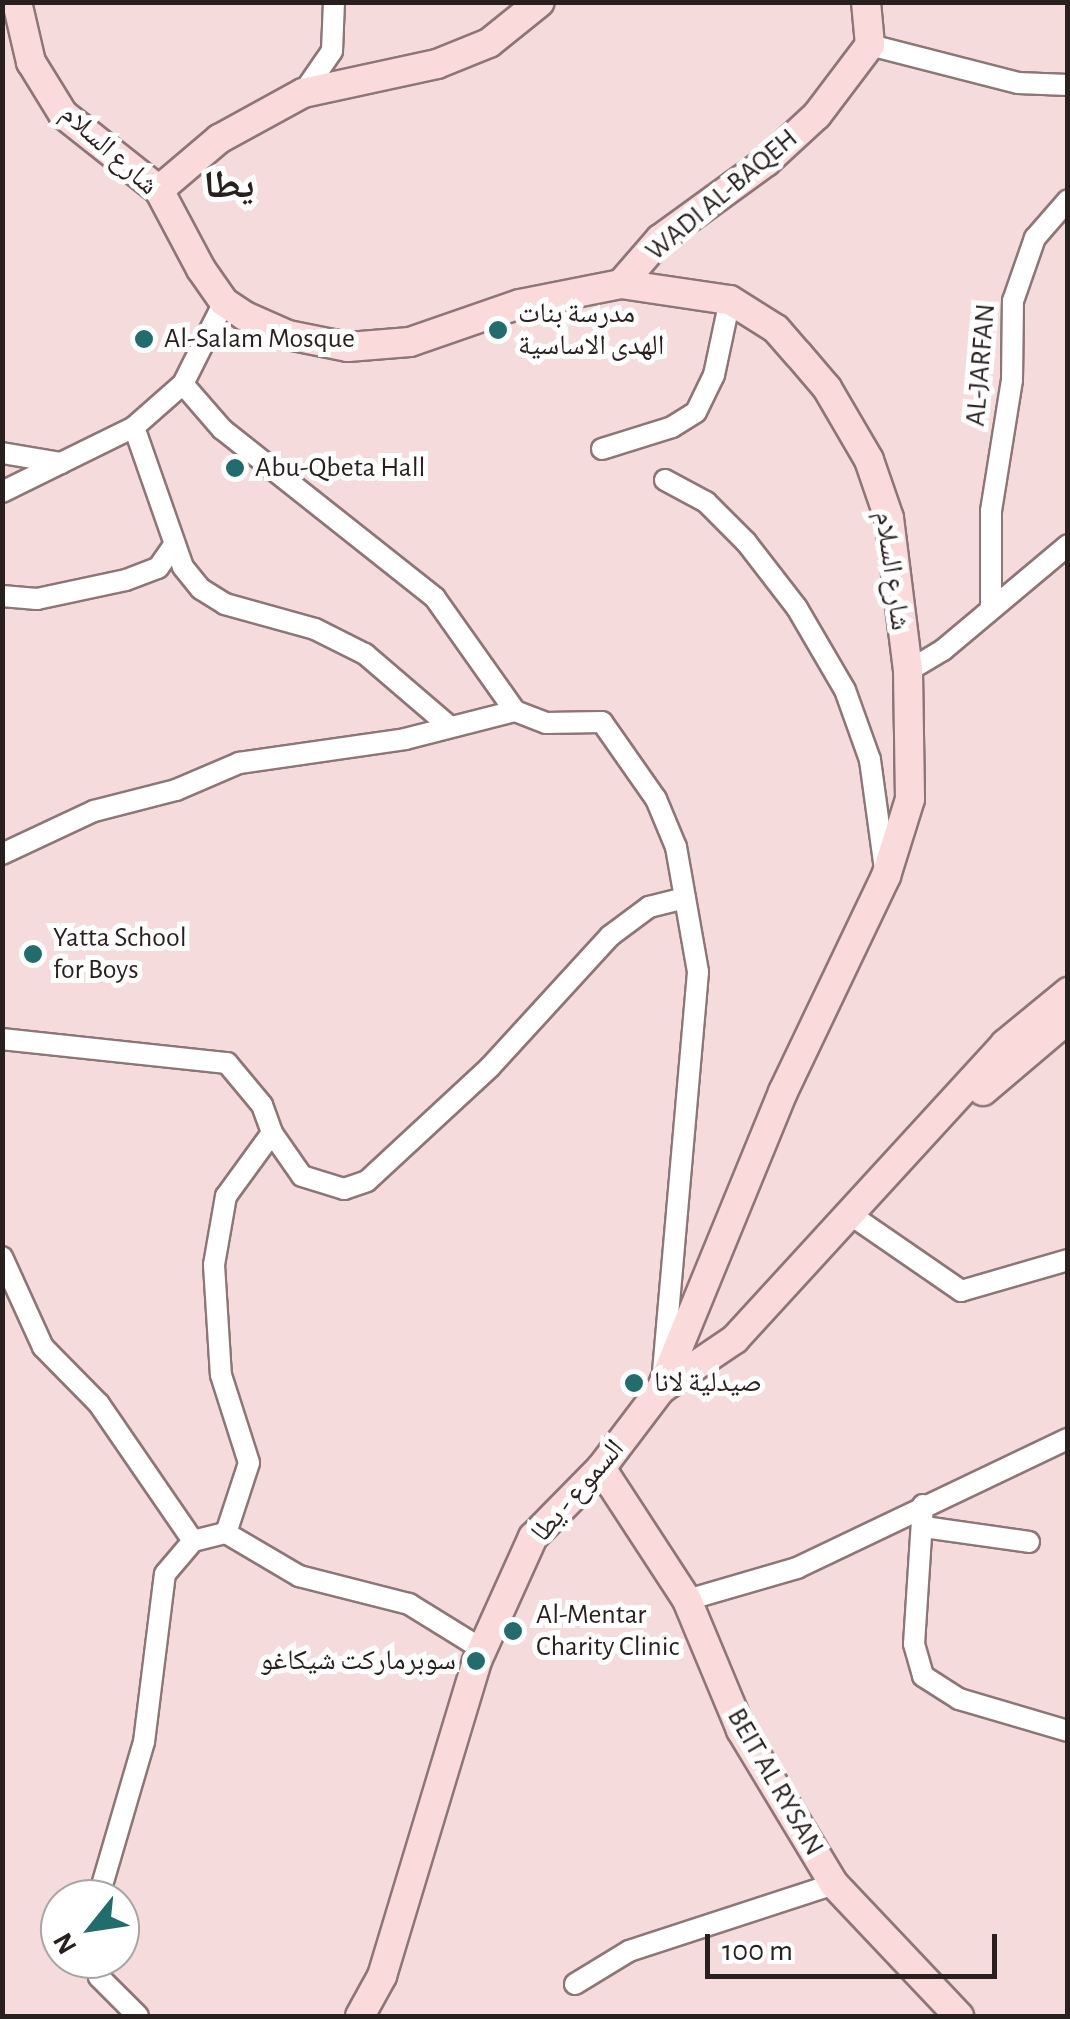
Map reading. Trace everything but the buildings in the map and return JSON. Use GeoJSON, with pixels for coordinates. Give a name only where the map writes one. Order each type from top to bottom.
{"type":"FeatureCollection","features":[{"type":"Feature","properties":{"kind":"main road","name":"شارع السلام"},"geometry":{"type":"LineString","coordinates":[[17,2],[31,62],[63,114],[159,190],[224,302],[288,335],[348,348],[410,342],[520,304],[621,284],[730,300],[788,342],[827,388],[869,460],[889,518],[908,671],[910,799],[886,876],[783,1092],[662,1389]]}},
{"type":"Feature","properties":{"kind":"main road"},"geometry":{"type":"LineString","coordinates":[[159,190],[219,138],[303,93],[437,64],[489,43],[540,2]]}},
{"type":"Feature","properties":{"kind":"main road"},"geometry":{"type":"LineString","coordinates":[[866,2],[870,44]]}},
{"type":"Feature","properties":{"kind":"main road","name":"WADI AL-BAQEH"},"geometry":{"type":"LineString","coordinates":[[621,284],[660,239],[766,162],[817,116],[870,44]]}},
{"type":"Feature","properties":{"kind":"main road","name":"السموع - يطا"},"geometry":{"type":"LineString","coordinates":[[360,2016],[382,1976],[482,1649],[533,1537],[601,1468],[662,1389],[734,1339],[937,1125],[1006,1044],[1068,992]]}},
{"type":"Feature","properties":{"kind":"main road","name":"السموع - يطا"},"geometry":{"type":"LineString","coordinates":[[937,1125],[1068,1018]]}},
{"type":"Feature","properties":{"kind":"main road","name":"BEIT AL RYSAN"},"geometry":{"type":"LineString","coordinates":[[601,1468],[687,1600],[741,1730],[834,1884],[958,2016]]}},
{"type":"Feature","properties":{"kind":"street"},"geometry":{"type":"LineString","coordinates":[[303,93],[332,51],[334,2]]}},
{"type":"Feature","properties":{"kind":"street"},"geometry":{"type":"LineString","coordinates":[[870,44],[1018,83],[1068,86]]}},
{"type":"Feature","properties":{"kind":"street","name":"AL-JARFAN"},"geometry":{"type":"LineString","coordinates":[[991,609],[991,510],[1012,380],[1013,301],[1035,238],[1068,200]]}},
{"type":"Feature","properties":{"kind":"street"},"geometry":{"type":"LineString","coordinates":[[602,448],[672,428],[696,412],[714,375],[730,300]]}},
{"type":"Feature","properties":{"kind":"street"},"geometry":{"type":"LineString","coordinates":[[2,492],[134,428],[183,384],[224,302]]}},
{"type":"Feature","properties":{"kind":"street"},"geometry":{"type":"LineString","coordinates":[[183,384],[231,436],[435,598],[515,711],[546,723],[602,722],[613,731],[656,799],[676,847],[698,972],[662,1389]]}},
{"type":"Feature","properties":{"kind":"street"},"geometry":{"type":"LineString","coordinates":[[134,428],[174,545],[191,578],[212,598],[314,629],[365,654],[409,686],[448,726]]}},
{"type":"Feature","properties":{"kind":"street"},"geometry":{"type":"LineString","coordinates":[[2,452],[61,463]]}},
{"type":"Feature","properties":{"kind":"street"},"geometry":{"type":"LineString","coordinates":[[665,480],[706,502],[746,542],[797,608],[845,690],[870,760],[886,876]]}},
{"type":"Feature","properties":{"kind":"street"},"geometry":{"type":"LineString","coordinates":[[2,596],[38,600],[126,580],[158,568],[174,545]]}},
{"type":"Feature","properties":{"kind":"street"},"geometry":{"type":"LineString","coordinates":[[908,671],[1068,545]]}},
{"type":"Feature","properties":{"kind":"street"},"geometry":{"type":"LineString","coordinates":[[2,854],[94,811],[176,790],[239,763],[405,739],[515,711]]}},
{"type":"Feature","properties":{"kind":"street"},"geometry":{"type":"LineString","coordinates":[[2,1039],[227,1063],[262,1106],[272,1133],[302,1176],[344,1190],[367,1181],[490,1067],[610,936],[648,907],[685,898]]}},
{"type":"Feature","properties":{"kind":"street"},"geometry":{"type":"LineString","coordinates":[[226,1533],[249,1464],[221,1375],[214,1266],[226,1196],[272,1133]]}},
{"type":"Feature","properties":{"kind":"street"},"geometry":{"type":"LineString","coordinates":[[852,1215],[961,1291],[1068,1260]]}},
{"type":"Feature","properties":{"kind":"street"},"geometry":{"type":"LineString","coordinates":[[2,1256],[43,1347],[99,1404],[192,1541]]}},
{"type":"Feature","properties":{"kind":"street"},"geometry":{"type":"LineString","coordinates":[[687,1600],[797,1568],[1068,1440]]}},
{"type":"Feature","properties":{"kind":"street"},"geometry":{"type":"LineString","coordinates":[[924,1505],[914,1644],[922,1676],[959,1699],[1067,1728]]}},
{"type":"Feature","properties":{"kind":"street"},"geometry":{"type":"LineString","coordinates":[[924,1527],[1029,1542]]}},
{"type":"Feature","properties":{"kind":"street"},"geometry":{"type":"LineString","coordinates":[[104,1879],[144,1742],[165,1574],[192,1541],[226,1533],[299,1576],[408,1604],[482,1649]]}},
{"type":"Feature","properties":{"kind":"street"},"geometry":{"type":"LineString","coordinates":[[575,1984],[629,1951],[834,1884]]}},
{"type":"Feature","properties":{"kind":"street"},"geometry":{"type":"LineString","coordinates":[[100,1979],[138,2016]]}},
{"type":"Feature","properties":{"kind":"place","name":"مدرسة بنات الهدى الاساسية"},"geometry":{"type":"Point","coordinates":[498,330]}},
{"type":"Feature","properties":{"kind":"place","name":"Al-Salam Mosque"},"geometry":{"type":"Point","coordinates":[144,339]}},
{"type":"Feature","properties":{"kind":"place","name":"Abu-Qbeta Hall"},"geometry":{"type":"Point","coordinates":[235,468]}},
{"type":"Feature","properties":{"kind":"place","name":"Yatta School for Boys"},"geometry":{"type":"Point","coordinates":[33,954]}},
{"type":"Feature","properties":{"kind":"place","name":"صيدلية لانا"},"geometry":{"type":"Point","coordinates":[634,1383]}},
{"type":"Feature","properties":{"kind":"place","name":"Al-Mentar Charity Clinic"},"geometry":{"type":"Point","coordinates":[513,1631]}},
{"type":"Feature","properties":{"kind":"place","name":"سوبرماركت شيكاغو"},"geometry":{"type":"Point","coordinates":[476,1661]}},
{"type":"Feature","properties":{"kind":"district","name":"يطا"},"geometry":{"type":"Point","coordinates":[229,187]}}]}
